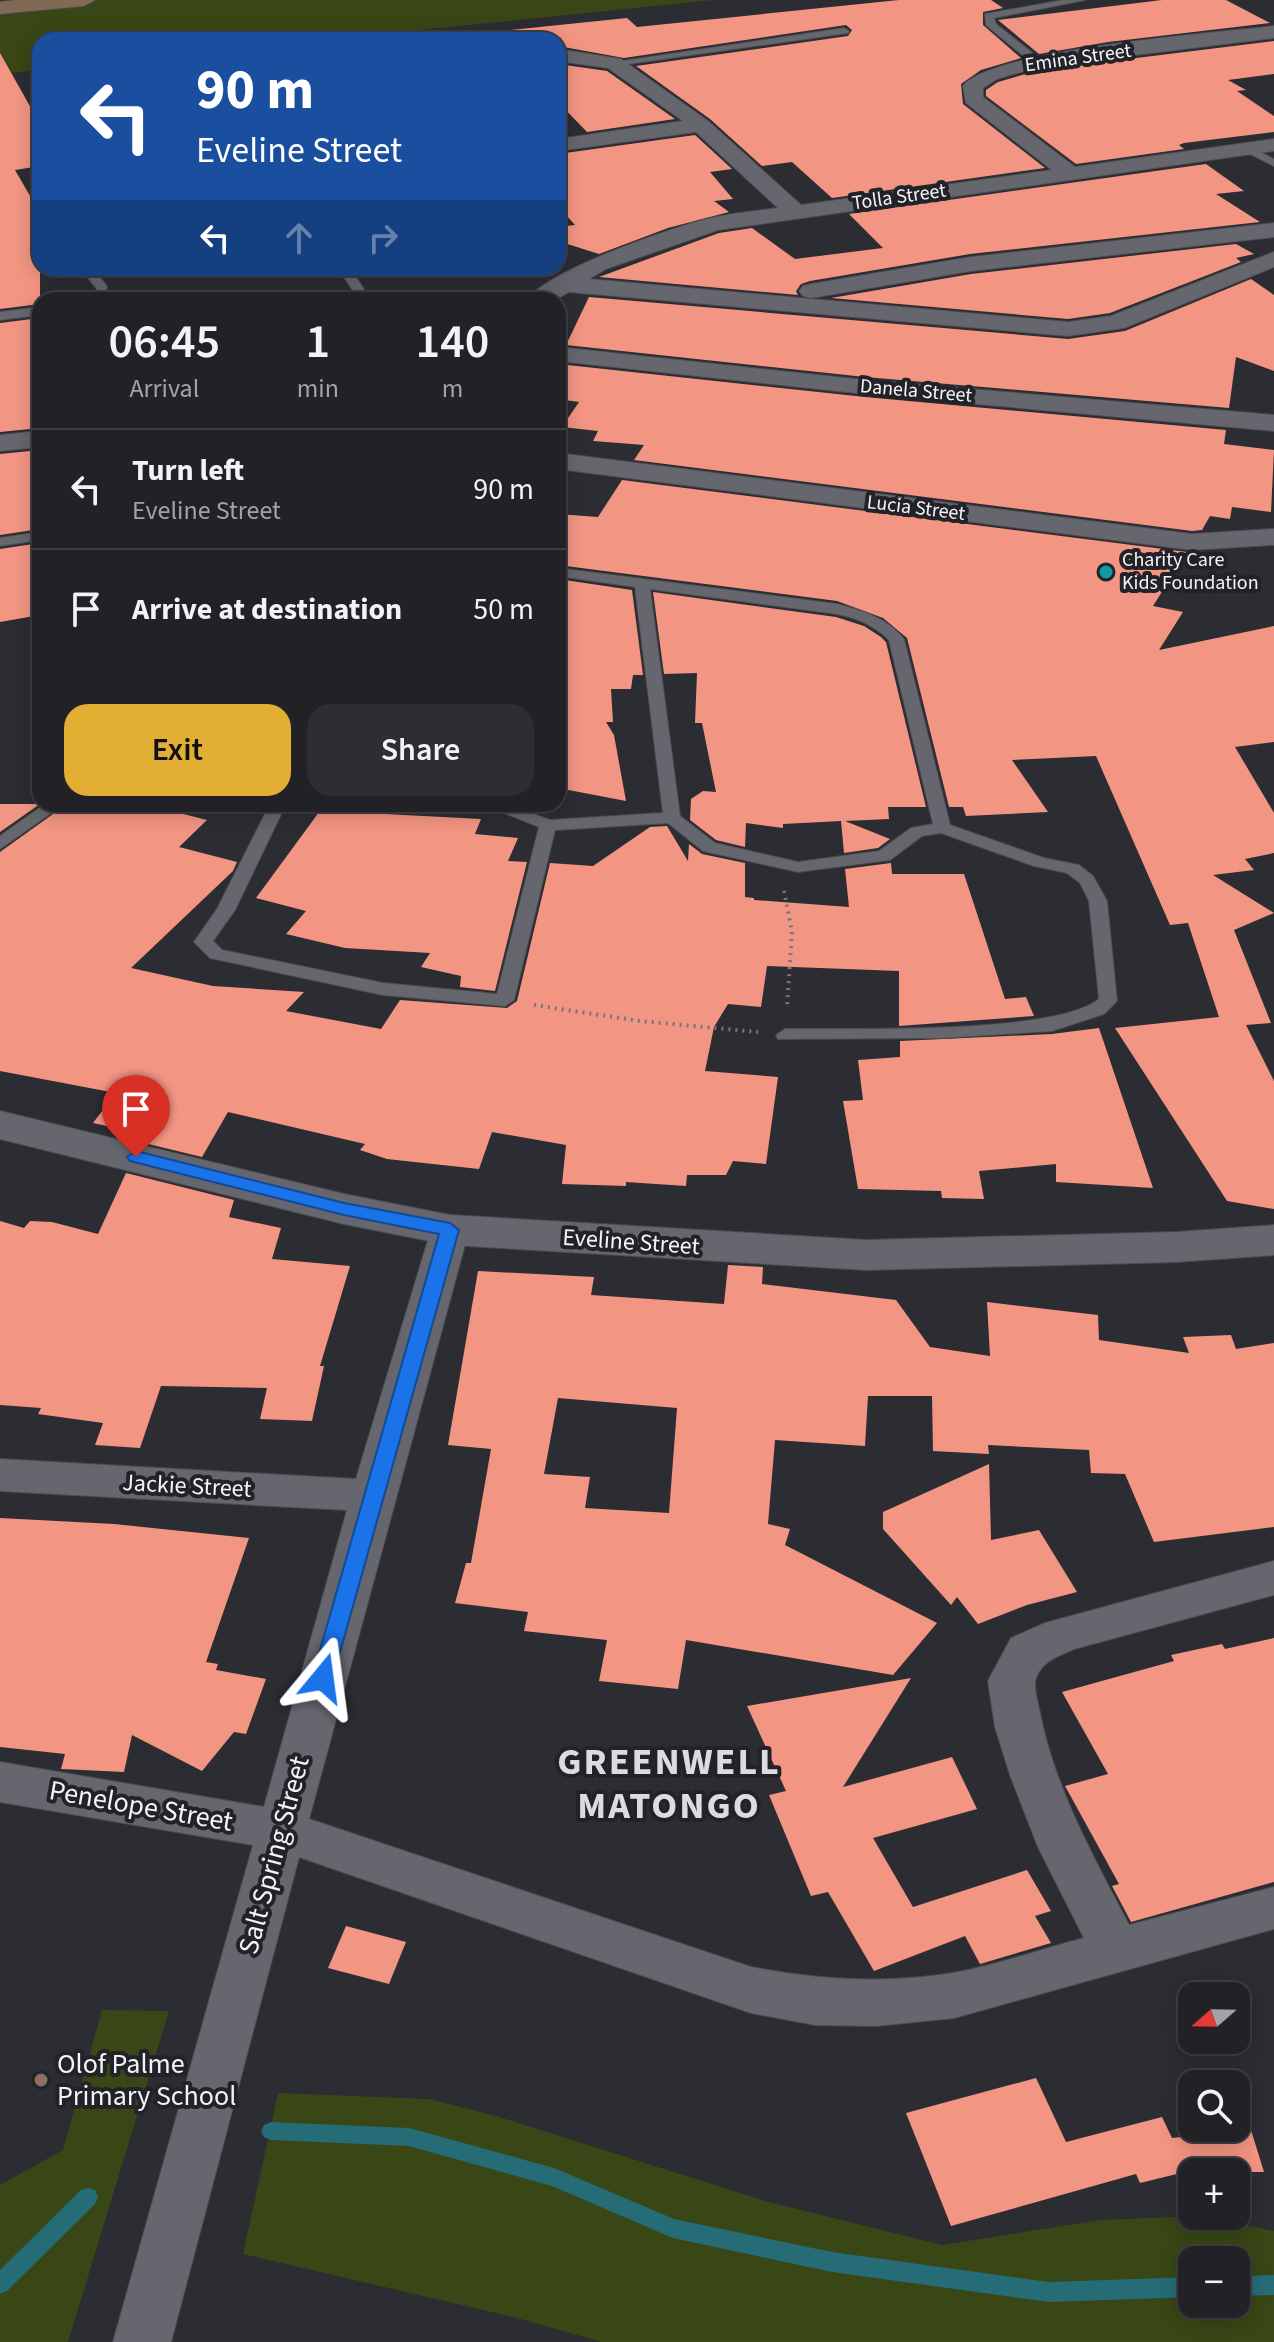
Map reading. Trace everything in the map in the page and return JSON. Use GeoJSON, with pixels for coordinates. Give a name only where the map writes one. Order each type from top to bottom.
{"type":"FeatureCollection","features":[{"type":"Feature","properties":{"kind":"main road"},"geometry":{"type":"LineString","coordinates":[[0,8],[84,0]]}},
{"type":"Feature","properties":{"kind":"street","name":"Emina Street"},"geometry":{"type":"LineString","coordinates":[[1071,174],[973,99],[973,86],[990,75],[1036,61],[1274,32]]}},
{"type":"Feature","properties":{"kind":"street"},"geometry":{"type":"LineString","coordinates":[[566,56],[614,63],[701,125],[794,211]]}},
{"type":"Feature","properties":{"kind":"street"},"geometry":{"type":"LineString","coordinates":[[566,144],[701,125]]}},
{"type":"Feature","properties":{"kind":"street","name":"Tolla Street"},"geometry":{"type":"LineString","coordinates":[[551,292],[598,264],[714,224],[1274,145]]}},
{"type":"Feature","properties":{"kind":"street"},"geometry":{"type":"LineString","coordinates":[[753,301],[971,264],[1274,230]]}},
{"type":"Feature","properties":{"kind":"street"},"geometry":{"type":"LineString","coordinates":[[563,284],[1068,329],[1116,323],[1274,259]]}},
{"type":"Feature","properties":{"kind":"street","name":"Danela Street"},"geometry":{"type":"LineString","coordinates":[[566,355],[865,387],[1274,423]]}},
{"type":"Feature","properties":{"kind":"street"},"geometry":{"type":"LineString","coordinates":[[0,443],[32,440]]}},
{"type":"Feature","properties":{"kind":"street","name":"Lucia Street"},"geometry":{"type":"LineString","coordinates":[[566,462],[1192,542],[1274,537]]}},
{"type":"Feature","properties":{"kind":"street","name":"Eveline Street"},"geometry":{"type":"LineString","coordinates":[[0,1125],[344,1209],[450,1230],[866,1255],[1176,1247],[1274,1240]]}},
{"type":"Feature","properties":{"kind":"street","name":"Salt Spring Street"},"geometry":{"type":"LineString","coordinates":[[142,2342],[373,1496],[450,1230]]}},
{"type":"Feature","properties":{"kind":"street","name":"Jackie Street"},"geometry":{"type":"LineString","coordinates":[[0,1475],[373,1496]]}},
{"type":"Feature","properties":{"kind":"street"},"geometry":{"type":"LineString","coordinates":[[1117,1952],[1063,1847],[1034,1775],[1019,1727],[1011,1681],[1027,1651],[1061,1635],[1274,1578]]}},
{"type":"Feature","properties":{"kind":"street","name":"Penelope Street"},"geometry":{"type":"LineString","coordinates":[[0,1782],[281,1830],[751,1990],[815,2002],[876,2003],[954,1995],[1274,1908]]}},
{"type":"Feature","properties":{"kind":"lane"},"geometry":{"type":"LineString","coordinates":[[1036,61],[991,25],[989,16],[1080,0]]}},
{"type":"Feature","properties":{"kind":"lane"},"geometry":{"type":"LineString","coordinates":[[614,63],[844,31]]}},
{"type":"Feature","properties":{"kind":"lane"},"geometry":{"type":"LineString","coordinates":[[1248,149],[1274,163]]}},
{"type":"Feature","properties":{"kind":"lane"},"geometry":{"type":"LineString","coordinates":[[0,316],[32,312]]}},
{"type":"Feature","properties":{"kind":"lane"},"geometry":{"type":"LineString","coordinates":[[0,542],[32,537]]}},
{"type":"Feature","properties":{"kind":"lane"},"geometry":{"type":"LineString","coordinates":[[566,573],[837,609],[882,623],[896,639],[942,828]]}},
{"type":"Feature","properties":{"kind":"lane"},"geometry":{"type":"LineString","coordinates":[[642,585],[672,818]]}},
{"type":"Feature","properties":{"kind":"lane"},"geometry":{"type":"LineString","coordinates":[[0,844],[45,812]]}},
{"type":"Feature","properties":{"kind":"lane"},"geometry":{"type":"LineString","coordinates":[[274,812],[226,910],[203,942],[216,954],[383,989],[505,1000],[548,825]]}},
{"type":"Feature","properties":{"kind":"lane"},"geometry":{"type":"LineString","coordinates":[[512,812],[548,825],[672,818],[709,847],[798,867],[884,856],[917,832],[942,828],[1040,862],[1073,869],[1087,880],[1098,901],[1108,1001],[1097,1010],[1052,1025],[942,1032],[785,1035]]}},
{"type":"Feature","properties":{"kind":"path"},"geometry":{"type":"LineString","coordinates":[[505,1000],[640,1021],[785,1035],[790,957],[788,900],[767,860]]}},
{"type":"Feature","properties":{"kind":"green space"},"geometry":{"type":"Polygon","coordinates":[[[84,0],[713,0],[400,32],[32,32],[32,71],[0,74],[0,8],[84,0]]]}},
{"type":"Feature","properties":{"kind":"green space"},"geometry":{"type":"Polygon","coordinates":[[[102,2010],[169,2011],[68,2342],[0,2342],[0,2185],[63,2150],[102,2010]]]}},
{"type":"Feature","properties":{"kind":"green space"},"geometry":{"type":"Polygon","coordinates":[[[278,2093],[429,2099],[496,2116],[769,2202],[942,2245],[1101,2220],[1178,2217],[1178,2230],[1250,2230],[1250,2226],[1274,2231],[1274,2342],[602,2342],[517,2318],[243,2254],[278,2093]]]}},
{"type":"Feature","properties":{"kind":"building"},"geometry":{"type":"Polygon","coordinates":[[[899,0],[991,0],[1003,8],[983,12],[983,25],[1021,58],[981,70],[961,84],[963,104],[1045,168],[832,198],[792,162],[762,166],[710,119],[636,66],[848,36],[852,30],[846,25],[624,58],[566,47],[566,32],[501,31],[627,18],[637,27],[899,0]]]}},
{"type":"Feature","properties":{"kind":"building"},"geometry":{"type":"Polygon","coordinates":[[[1162,0],[1226,0],[1270,23],[1108,42],[1039,54],[998,20],[1162,0]]]}},
{"type":"Feature","properties":{"kind":"building"},"geometry":{"type":"Polygon","coordinates":[[[1274,41],[1274,74],[1228,80],[1246,90],[1237,91],[1274,116],[1274,132],[1184,143],[1179,145],[1184,149],[1076,164],[986,96],[986,90],[998,82],[1039,70],[1274,41]]]}},
{"type":"Feature","properties":{"kind":"building"},"geometry":{"type":"Polygon","coordinates":[[[0,53],[32,110],[32,167],[15,170],[32,199],[32,276],[40,276],[40,292],[32,292],[32,305],[0,309],[0,53]]]}},
{"type":"Feature","properties":{"kind":"building"},"geometry":{"type":"Polygon","coordinates":[[[566,65],[607,71],[675,119],[587,132],[566,110],[566,65]]]}},
{"type":"Feature","properties":{"kind":"building"},"geometry":{"type":"Polygon","coordinates":[[[695,135],[732,169],[710,172],[733,199],[714,201],[729,212],[668,228],[599,254],[566,244],[566,226],[575,225],[566,215],[566,153],[695,135]]]}},
{"type":"Feature","properties":{"kind":"building"},"geometry":{"type":"Polygon","coordinates":[[[1206,164],[1244,191],[1216,194],[1260,222],[970,254],[810,281],[801,284],[796,291],[798,295],[599,277],[719,233],[752,228],[795,259],[883,248],[849,214],[1206,164]]]}},
{"type":"Feature","properties":{"kind":"building"},"geometry":{"type":"Polygon","coordinates":[[[1236,244],[1254,254],[1236,258],[1241,262],[1110,313],[1068,319],[831,298],[971,274],[1236,244]]]}},
{"type":"Feature","properties":{"kind":"building"},"geometry":{"type":"Polygon","coordinates":[[[1251,279],[1274,295],[1274,371],[1236,357],[1229,408],[865,377],[566,345],[589,297],[1068,339],[1125,331],[1251,279]]]}},
{"type":"Feature","properties":{"kind":"building"},"geometry":{"type":"Polygon","coordinates":[[[32,319],[32,429],[0,432],[0,323],[32,319]]]}},
{"type":"Feature","properties":{"kind":"building"},"geometry":{"type":"Polygon","coordinates":[[[566,365],[865,397],[1226,430],[1224,444],[1274,450],[1271,512],[1232,507],[1230,519],[1210,516],[1202,530],[1192,531],[634,460],[644,445],[593,441],[598,431],[566,427],[566,421],[579,402],[566,400],[566,365]]]}},
{"type":"Feature","properties":{"kind":"building"},"geometry":{"type":"Polygon","coordinates":[[[32,451],[32,530],[0,535],[0,454],[32,451]]]}},
{"type":"Feature","properties":{"kind":"building"},"geometry":{"type":"Polygon","coordinates":[[[622,480],[1187,552],[1153,606],[1183,612],[1159,650],[1274,626],[1274,742],[1235,747],[1274,813],[1274,853],[1245,859],[1254,870],[1213,875],[1274,913],[1234,930],[1271,1023],[1246,1025],[1274,1081],[1274,1209],[1227,1201],[1115,1028],[1219,1017],[1188,923],[1170,925],[1096,756],[1012,760],[1048,812],[966,816],[963,807],[949,807],[907,638],[883,618],[837,601],[566,566],[566,515],[598,517],[622,480]]]}},
{"type":"Feature","properties":{"kind":"building"},"geometry":{"type":"Polygon","coordinates":[[[32,544],[32,616],[0,622],[0,549],[32,544]]]}},
{"type":"Feature","properties":{"kind":"building"},"geometry":{"type":"Polygon","coordinates":[[[566,580],[632,590],[643,675],[633,675],[631,689],[611,689],[613,722],[606,722],[614,735],[626,801],[566,790],[566,580]]]}},
{"type":"Feature","properties":{"kind":"building"},"geometry":{"type":"Polygon","coordinates":[[[653,592],[836,617],[864,626],[881,637],[886,642],[926,807],[888,807],[889,819],[845,821],[890,839],[878,848],[844,853],[841,821],[783,824],[783,828],[746,823],[745,847],[716,840],[690,820],[691,799],[703,791],[716,792],[702,723],[695,723],[697,673],[664,674],[653,592]]]}},
{"type":"Feature","properties":{"kind":"building"},"geometry":{"type":"Polygon","coordinates":[[[0,804],[32,804],[32,810],[0,832],[0,804]]]}},
{"type":"Feature","properties":{"kind":"building"},"geometry":{"type":"Polygon","coordinates":[[[56,812],[176,812],[207,820],[179,847],[237,862],[233,871],[131,968],[213,986],[304,992],[286,1011],[381,1029],[400,1000],[507,1008],[517,1001],[550,863],[593,866],[650,827],[667,826],[688,861],[689,844],[702,854],[745,863],[745,897],[754,900],[849,907],[845,869],[891,863],[892,874],[964,874],[1005,999],[1026,997],[1034,1016],[899,1026],[899,971],[767,966],[761,1007],[728,1004],[714,1027],[705,1071],[778,1077],[766,1164],[733,1161],[726,1175],[687,1175],[686,1186],[626,1182],[626,1186],[562,1184],[566,1145],[492,1132],[479,1169],[387,1159],[360,1150],[365,1144],[228,1112],[202,1157],[140,1142],[144,1134],[93,1123],[116,1093],[0,1071],[0,852],[56,812]]]}},
{"type":"Feature","properties":{"kind":"building"},"geometry":{"type":"Polygon","coordinates":[[[319,812],[481,819],[475,834],[518,838],[508,861],[527,862],[495,991],[460,987],[461,976],[421,967],[430,953],[345,948],[286,934],[306,911],[256,898],[319,812]]]}},
{"type":"Feature","properties":{"kind":"building"},"geometry":{"type":"Polygon","coordinates":[[[1099,1028],[1153,1188],[1056,1182],[1056,1164],[979,1171],[984,1199],[942,1198],[941,1191],[858,1189],[843,1101],[863,1100],[858,1060],[900,1057],[900,1041],[1052,1034],[1099,1028]]]}},
{"type":"Feature","properties":{"kind":"building"},"geometry":{"type":"Polygon","coordinates":[[[126,1173],[234,1200],[229,1217],[281,1228],[272,1259],[350,1266],[320,1366],[324,1366],[312,1421],[260,1419],[267,1388],[161,1386],[140,1448],[95,1445],[103,1423],[38,1414],[41,1408],[0,1405],[0,1221],[24,1228],[30,1221],[52,1222],[98,1234],[126,1173]]]}},
{"type":"Feature","properties":{"kind":"building"},"geometry":{"type":"Polygon","coordinates":[[[728,1265],[763,1267],[762,1284],[896,1300],[930,1347],[990,1356],[987,1302],[1098,1315],[1099,1340],[1189,1353],[1183,1337],[1231,1335],[1236,1349],[1274,1343],[1274,1527],[1154,1542],[1125,1474],[1091,1473],[1089,1450],[988,1445],[989,1454],[933,1451],[932,1396],[868,1396],[865,1446],[775,1440],[768,1524],[790,1529],[785,1545],[937,1623],[893,1675],[686,1640],[678,1689],[599,1681],[607,1640],[524,1631],[528,1612],[455,1603],[466,1563],[471,1563],[491,1449],[448,1445],[478,1271],[594,1277],[591,1295],[724,1304],[728,1265]],[[558,1398],[544,1474],[590,1477],[585,1508],[669,1513],[677,1408],[558,1398]]]}},
{"type":"Feature","properties":{"kind":"building"},"geometry":{"type":"Polygon","coordinates":[[[989,1464],[991,1540],[1039,1530],[1077,1592],[1027,1605],[978,1624],[957,1597],[951,1605],[883,1529],[883,1512],[989,1464]]]}},
{"type":"Feature","properties":{"kind":"building"},"geometry":{"type":"Polygon","coordinates":[[[0,1518],[114,1524],[249,1538],[206,1662],[218,1664],[216,1670],[266,1679],[246,1734],[234,1732],[202,1771],[132,1735],[124,1772],[61,1769],[65,1754],[0,1747],[0,1518]]]}},
{"type":"Feature","properties":{"kind":"building"},"geometry":{"type":"Polygon","coordinates":[[[1274,1638],[1274,1882],[1131,1922],[1112,1886],[1119,1884],[1065,1786],[1108,1774],[1062,1692],[1174,1661],[1171,1655],[1222,1644],[1225,1649],[1274,1638]]]}},
{"type":"Feature","properties":{"kind":"building"},"geometry":{"type":"Polygon","coordinates":[[[911,1678],[843,1787],[952,1757],[977,1809],[873,1838],[913,1907],[1027,1870],[1051,1911],[1035,1916],[1051,1943],[980,1964],[965,1936],[874,1971],[828,1892],[811,1896],[769,1795],[786,1791],[747,1706],[911,1678]]]}},
{"type":"Feature","properties":{"kind":"building"},"geometry":{"type":"Polygon","coordinates":[[[346,1926],[406,1942],[389,1984],[328,1968],[346,1926]]]}},
{"type":"Feature","properties":{"kind":"building"},"geometry":{"type":"Polygon","coordinates":[[[1036,2078],[1066,2142],[1162,2117],[1172,2138],[1178,2137],[1178,2142],[1250,2142],[1251,2130],[1264,2172],[1250,2172],[1250,2158],[1178,2158],[1178,2174],[1140,2183],[1136,2174],[951,2226],[906,2113],[1036,2078]]]}},
{"type":"Feature","properties":{"kind":"waterway"},"geometry":{"type":"LineString","coordinates":[[271,2131],[409,2137],[554,2177],[673,2228],[832,2262],[1049,2292],[1178,2287]]}},
{"type":"Feature","properties":{"kind":"waterway"},"geometry":{"type":"LineString","coordinates":[[0,2284],[88,2197]]}},
{"type":"Feature","properties":{"kind":"waterway"},"geometry":{"type":"LineString","coordinates":[[1250,2286],[1274,2285]]}},
{"type":"Feature","properties":{"kind":"place","name":"Charity Care Kids Foundation"},"geometry":{"type":"Point","coordinates":[1106,572]}},
{"type":"Feature","properties":{"kind":"place","name":"Olof Palme Primary School"},"geometry":{"type":"Point","coordinates":[41,2080]}},
{"type":"Feature","properties":{"kind":"district","name":"GREENWELL MATONGO"},"geometry":{"type":"Point","coordinates":[669,1784]}},
{"type":"Feature","properties":{"kind":"route"},"geometry":{"type":"LineString","coordinates":[[136,1157],[344,1209],[450,1230],[323,1678]]}}]}
